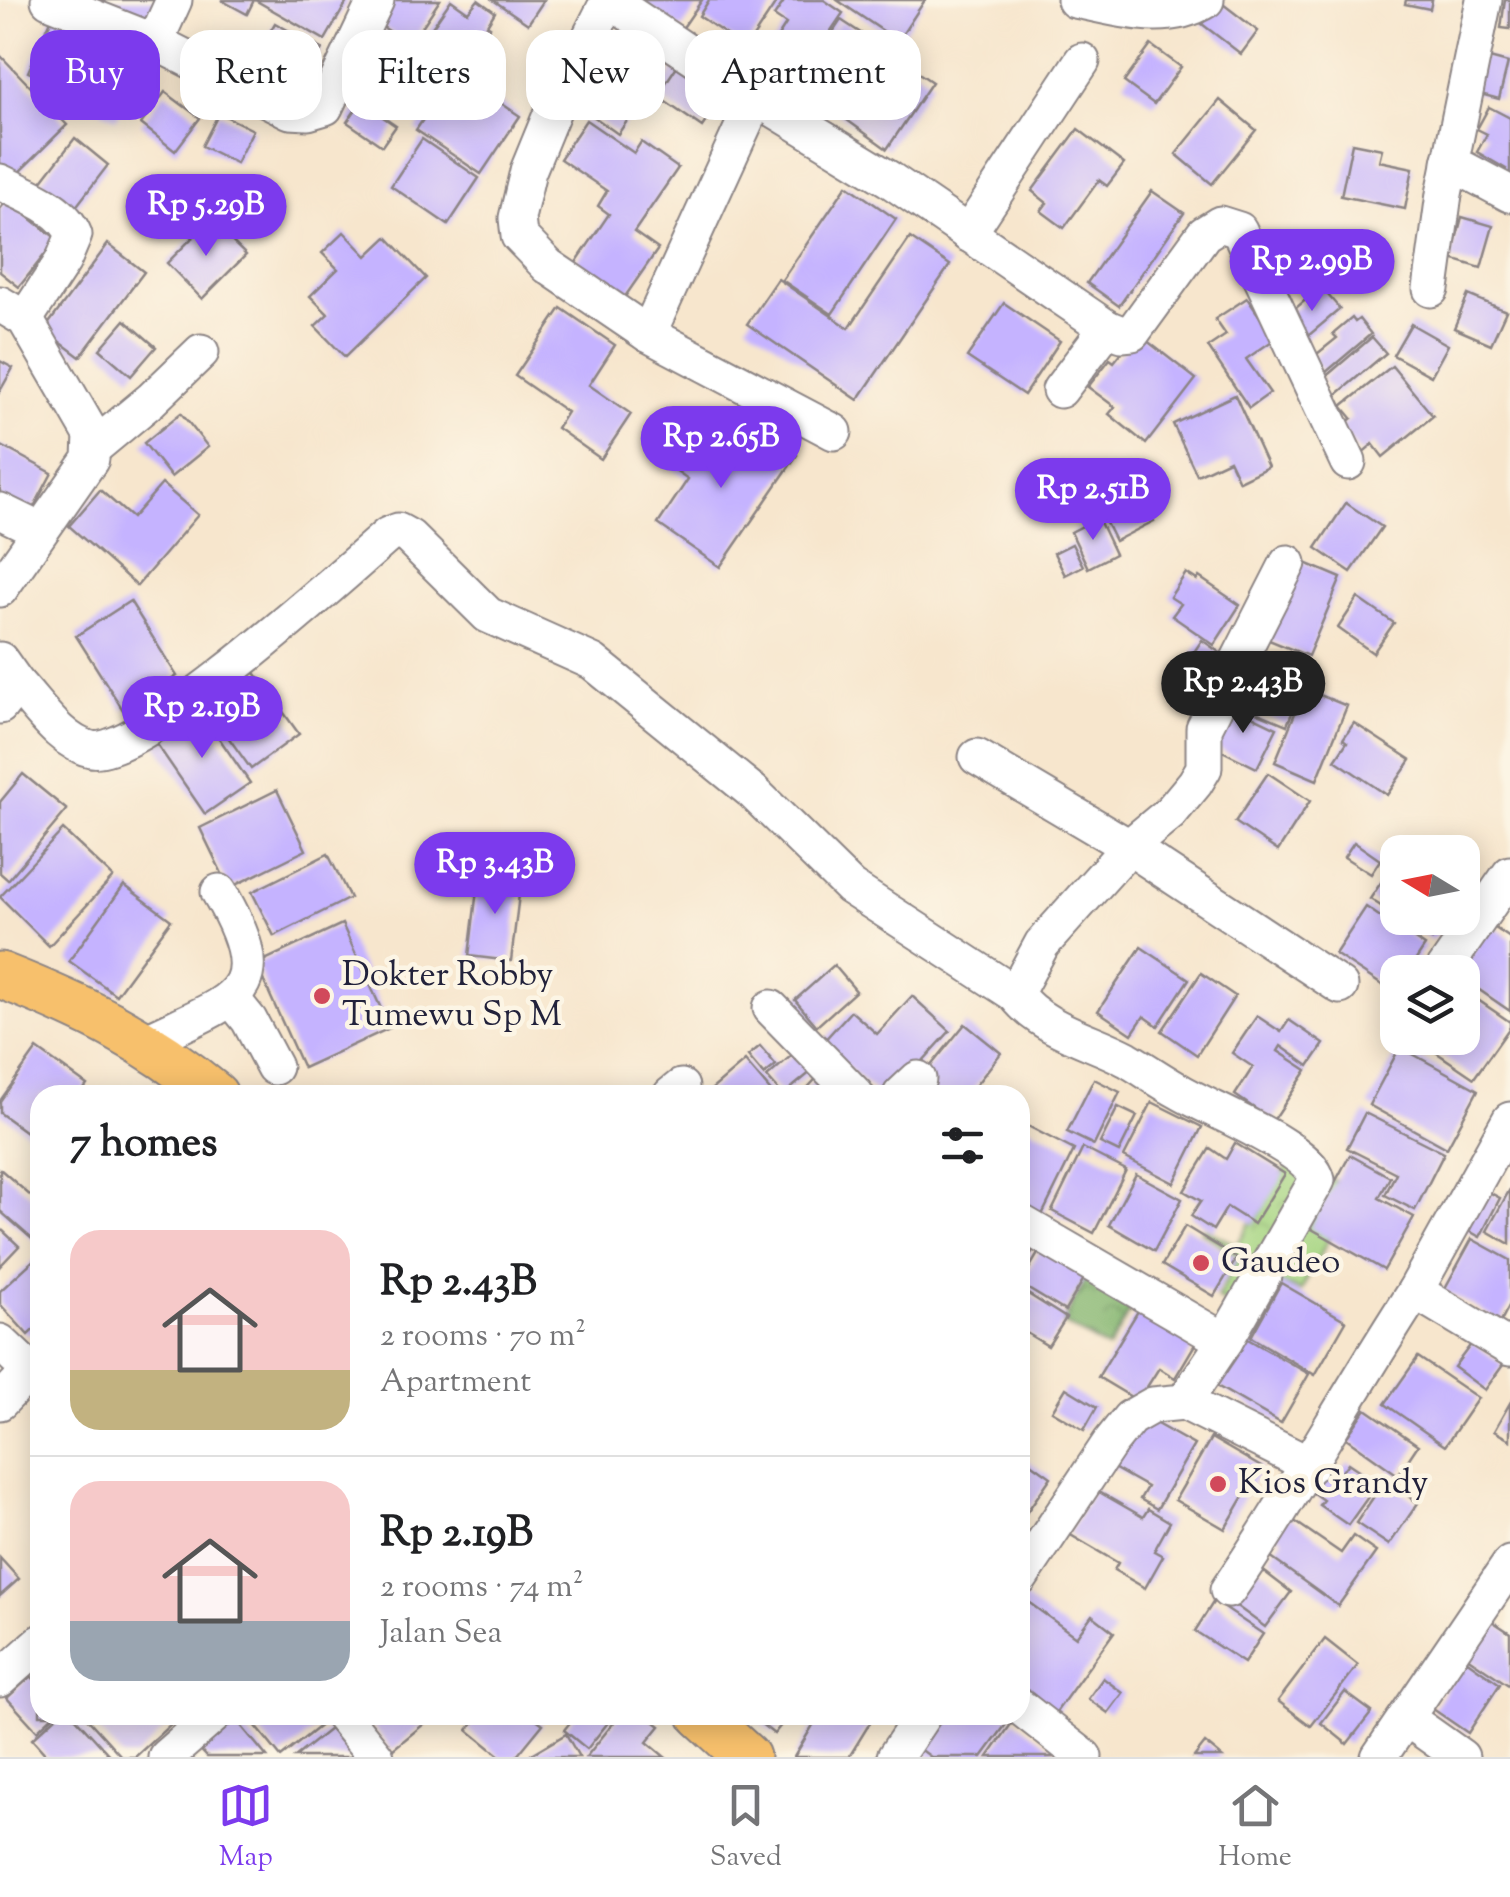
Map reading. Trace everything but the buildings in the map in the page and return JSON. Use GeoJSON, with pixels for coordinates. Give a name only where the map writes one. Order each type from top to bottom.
{"type":"FeatureCollection","features":[{"type":"Feature","properties":{"kind":"main road"},"geometry":{"type":"LineString","coordinates":[[0,976],[83,1008],[145,1042],[203,1085]]}},
{"type":"Feature","properties":{"kind":"main road"},"geometry":{"type":"LineString","coordinates":[[712,1725],[747,1757]]}},
{"type":"Feature","properties":{"kind":"street"},"geometry":{"type":"LineString","coordinates":[[49,0],[125,30]]}},
{"type":"Feature","properties":{"kind":"street"},"geometry":{"type":"LineString","coordinates":[[160,31],[174,0]]}},
{"type":"Feature","properties":{"kind":"street"},"geometry":{"type":"LineString","coordinates":[[160,45],[290,111],[317,111],[325,107],[376,0]]}},
{"type":"Feature","properties":{"kind":"street"},"geometry":{"type":"LineString","coordinates":[[685,51],[609,0],[553,110],[528,172],[517,218],[519,236],[528,249],[648,334],[834,432]]}},
{"type":"Feature","properties":{"kind":"street"},"geometry":{"type":"LineString","coordinates":[[1076,0],[1166,16],[1206,0]]}},
{"type":"Feature","properties":{"kind":"street"},"geometry":{"type":"LineString","coordinates":[[1431,289],[1450,162],[1484,0]]}},
{"type":"Feature","properties":{"kind":"street"},"geometry":{"type":"LineString","coordinates":[[968,234],[1082,61]]}},
{"type":"Feature","properties":{"kind":"street"},"geometry":{"type":"LineString","coordinates":[[648,334],[746,120]]}},
{"type":"Feature","properties":{"kind":"street"},"geometry":{"type":"LineString","coordinates":[[792,120],[888,179],[1107,328],[1122,334],[1132,333],[1204,234],[1220,224],[1239,230],[1348,462]]}},
{"type":"Feature","properties":{"kind":"street"},"geometry":{"type":"LineString","coordinates":[[1450,162],[1510,194]]}},
{"type":"Feature","properties":{"kind":"street"},"geometry":{"type":"LineString","coordinates":[[0,182],[54,210],[70,225],[74,235],[63,261],[13,312],[92,435],[93,448],[78,479],[0,589]]}},
{"type":"Feature","properties":{"kind":"street"},"geometry":{"type":"LineString","coordinates":[[1060,390],[1107,328]]}},
{"type":"Feature","properties":{"kind":"street"},"geometry":{"type":"LineString","coordinates":[[93,448],[201,352]]}},
{"type":"Feature","properties":{"kind":"street"},"geometry":{"type":"LineString","coordinates":[[0,511],[39,530]]}},
{"type":"Feature","properties":{"kind":"street"},"geometry":{"type":"LineString","coordinates":[[6,683],[74,742],[93,750],[112,748],[148,729],[234,664],[388,535],[398,531],[409,537],[488,616],[593,662],[754,792],[850,887],[1016,994],[1033,1013],[1241,1121],[1314,1168],[1317,1180],[1225,1341],[1184,1402]]}},
{"type":"Feature","properties":{"kind":"street"},"geometry":{"type":"LineString","coordinates":[[1016,994],[1042,944],[1130,847],[1170,813],[1204,768],[1204,728],[1288,563]]}},
{"type":"Feature","properties":{"kind":"street"},"geometry":{"type":"LineString","coordinates":[[977,757],[1130,847],[1340,986]]}},
{"type":"Feature","properties":{"kind":"street"},"geometry":{"type":"LineString","coordinates":[[1454,955],[1510,874]]}},
{"type":"Feature","properties":{"kind":"street"},"geometry":{"type":"LineString","coordinates":[[145,1042],[232,999],[244,981],[248,957],[240,927],[219,892]]}},
{"type":"Feature","properties":{"kind":"street"},"geometry":{"type":"LineString","coordinates":[[232,999],[249,1020],[274,1068]]}},
{"type":"Feature","properties":{"kind":"street"},"geometry":{"type":"LineString","coordinates":[[771,1008],[846,1085]]}},
{"type":"Feature","properties":{"kind":"street"},"geometry":{"type":"LineString","coordinates":[[1228,1590],[1310,1466],[1368,1362],[1415,1291],[1510,1120]]}},
{"type":"Feature","properties":{"kind":"street"},"geometry":{"type":"LineString","coordinates":[[1030,1228],[1225,1341]]}},
{"type":"Feature","properties":{"kind":"street"},"geometry":{"type":"LineString","coordinates":[[1415,1291],[1510,1348]]}},
{"type":"Feature","properties":{"kind":"street"},"geometry":{"type":"LineString","coordinates":[[0,1342],[30,1370]]}},
{"type":"Feature","properties":{"kind":"street"},"geometry":{"type":"LineString","coordinates":[[0,1402],[30,1379]]}},
{"type":"Feature","properties":{"kind":"street"},"geometry":{"type":"LineString","coordinates":[[1030,1563],[1110,1442],[1130,1418],[1152,1406],[1184,1402],[1310,1466]]}},
{"type":"Feature","properties":{"kind":"street"},"geometry":{"type":"LineString","coordinates":[[1379,1757],[1510,1564]]}},
{"type":"Feature","properties":{"kind":"street"},"geometry":{"type":"LineString","coordinates":[[0,1679],[30,1652]]}},
{"type":"Feature","properties":{"kind":"street"},"geometry":{"type":"LineString","coordinates":[[1030,1715],[1084,1757]]}},
{"type":"Feature","properties":{"kind":"street"},"geometry":{"type":"LineString","coordinates":[[1406,1718],[1461,1757]]}},
{"type":"Feature","properties":{"kind":"street"},"geometry":{"type":"LineString","coordinates":[[166,1757],[203,1725]]}},
{"type":"Feature","properties":{"kind":"street"},"geometry":{"type":"LineString","coordinates":[[350,1725],[376,1757]]}},
{"type":"Feature","properties":{"kind":"street"},"geometry":{"type":"LineString","coordinates":[[896,1757],[917,1725]]}},
{"type":"Feature","properties":{"kind":"green space"},"geometry":{"type":"Polygon","coordinates":[[[1292,1157],[1336,1182],[1329,1238],[1301,1291],[1250,1273],[1229,1305],[1217,1298],[1239,1257],[1201,1231],[1203,1228],[1237,1245],[1249,1224],[1255,1222],[1292,1157]]]}},
{"type":"Feature","properties":{"kind":"green space"},"geometry":{"type":"Polygon","coordinates":[[[1094,1264],[1144,1286],[1108,1349],[1063,1323],[1094,1264]]]}},
{"type":"Feature","properties":{"kind":"place","name":"Dokter Robby Tumewu Sp M"},"geometry":{"type":"Point","coordinates":[322,996]}},
{"type":"Feature","properties":{"kind":"place","name":"Gaudeo"},"geometry":{"type":"Point","coordinates":[1201,1263]}},
{"type":"Feature","properties":{"kind":"place","name":"Kios Grandy"},"geometry":{"type":"Point","coordinates":[1218,1484]}}]}
